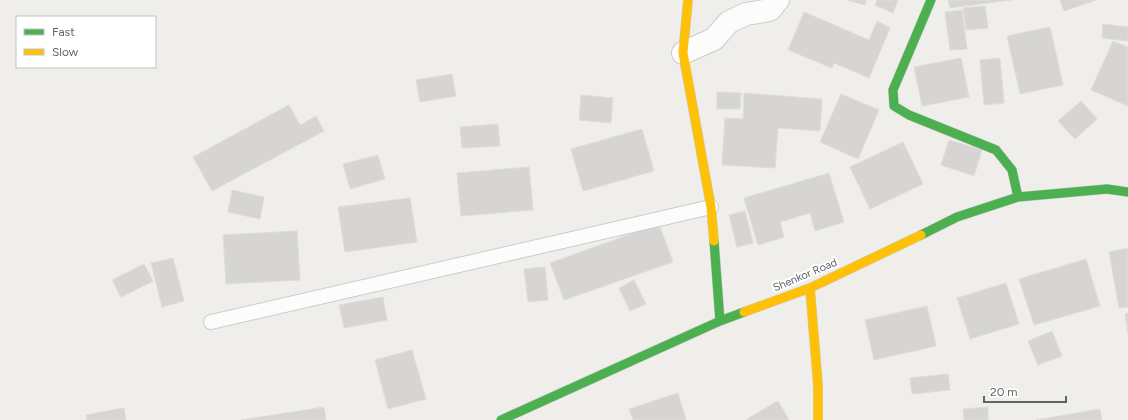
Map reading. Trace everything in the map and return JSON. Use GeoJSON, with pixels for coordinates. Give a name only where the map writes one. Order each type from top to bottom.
{"type":"FeatureCollection","features":[{"type":"Feature","properties":{"kind":"street"},"geometry":{"type":"LineString","coordinates":[[688,0],[683,53],[711,207],[720,321]]}},
{"type":"Feature","properties":{"kind":"street"},"geometry":{"type":"LineString","coordinates":[[683,53],[714,39],[729,22],[746,14],[770,10],[778,0]]}},
{"type":"Feature","properties":{"kind":"street"},"geometry":{"type":"LineString","coordinates":[[931,0],[893,90],[894,106],[909,116],[996,150],[1012,170],[1018,197]]}},
{"type":"Feature","properties":{"kind":"street","name":"Shenkor Road"},"geometry":{"type":"LineString","coordinates":[[501,420],[720,321],[810,288],[957,217],[1018,197],[1107,189],[1128,192]]}},
{"type":"Feature","properties":{"kind":"street"},"geometry":{"type":"LineString","coordinates":[[810,288],[818,386],[818,420]]}},
{"type":"Feature","properties":{"kind":"lane"},"geometry":{"type":"LineString","coordinates":[[211,322],[711,207]]}},
{"type":"Feature","properties":{"kind":"building"},"geometry":{"type":"Polygon","coordinates":[[[847,0],[866,0],[865,5],[847,0]]]}},
{"type":"Feature","properties":{"kind":"building"},"geometry":{"type":"Polygon","coordinates":[[[877,0],[898,0],[893,13],[875,5],[877,0]]]}},
{"type":"Feature","properties":{"kind":"building"},"geometry":{"type":"Polygon","coordinates":[[[948,0],[1011,0],[950,8],[948,0]]]}},
{"type":"Feature","properties":{"kind":"building"},"geometry":{"type":"Polygon","coordinates":[[[1060,0],[1096,0],[1064,11],[1060,0]]]}},
{"type":"Feature","properties":{"kind":"building"},"geometry":{"type":"Polygon","coordinates":[[[985,6],[988,28],[966,30],[963,8],[985,6]]]}},
{"type":"Feature","properties":{"kind":"building"},"geometry":{"type":"Polygon","coordinates":[[[962,10],[967,49],[950,50],[945,12],[962,10]]]}},
{"type":"Feature","properties":{"kind":"building"},"geometry":{"type":"Polygon","coordinates":[[[804,12],[869,40],[877,21],[890,28],[869,78],[834,63],[832,68],[788,50],[804,12]]]}},
{"type":"Feature","properties":{"kind":"building"},"geometry":{"type":"Polygon","coordinates":[[[1103,24],[1128,27],[1128,41],[1102,38],[1103,24]]]}},
{"type":"Feature","properties":{"kind":"building"},"geometry":{"type":"Polygon","coordinates":[[[1050,27],[1063,85],[1020,94],[1007,36],[1050,27]]]}},
{"type":"Feature","properties":{"kind":"building"},"geometry":{"type":"Polygon","coordinates":[[[1113,41],[1128,47],[1128,106],[1091,90],[1113,41]]]}},
{"type":"Feature","properties":{"kind":"building"},"geometry":{"type":"Polygon","coordinates":[[[961,58],[969,97],[922,106],[914,67],[961,58]]]}},
{"type":"Feature","properties":{"kind":"building"},"geometry":{"type":"Polygon","coordinates":[[[1000,58],[1004,103],[984,105],[980,60],[1000,58]]]}},
{"type":"Feature","properties":{"kind":"building"},"geometry":{"type":"Polygon","coordinates":[[[452,74],[456,96],[420,102],[416,80],[452,74]]]}},
{"type":"Feature","properties":{"kind":"building"},"geometry":{"type":"Polygon","coordinates":[[[717,92],[741,93],[740,109],[717,109],[717,92]]]}},
{"type":"Feature","properties":{"kind":"building"},"geometry":{"type":"Polygon","coordinates":[[[744,93],[822,99],[820,131],[778,128],[775,168],[722,165],[725,118],[743,119],[744,93]]]}},
{"type":"Feature","properties":{"kind":"building"},"geometry":{"type":"Polygon","coordinates":[[[841,94],[879,110],[858,159],[820,142],[841,94]]]}},
{"type":"Feature","properties":{"kind":"building"},"geometry":{"type":"Polygon","coordinates":[[[581,95],[613,98],[611,123],[579,120],[581,95]]]}},
{"type":"Feature","properties":{"kind":"building"},"geometry":{"type":"Polygon","coordinates":[[[1081,101],[1097,119],[1075,139],[1058,121],[1081,101]]]}},
{"type":"Feature","properties":{"kind":"building"},"geometry":{"type":"Polygon","coordinates":[[[289,105],[300,125],[316,116],[324,131],[212,191],[193,157],[289,105]]]}},
{"type":"Feature","properties":{"kind":"building"},"geometry":{"type":"Polygon","coordinates":[[[498,124],[500,146],[462,148],[460,127],[498,124]]]}},
{"type":"Feature","properties":{"kind":"building"},"geometry":{"type":"Polygon","coordinates":[[[642,129],[654,171],[583,191],[571,149],[642,129]]]}},
{"type":"Feature","properties":{"kind":"building"},"geometry":{"type":"Polygon","coordinates":[[[949,140],[982,150],[974,176],[941,165],[949,140]]]}},
{"type":"Feature","properties":{"kind":"building"},"geometry":{"type":"Polygon","coordinates":[[[903,142],[923,184],[870,209],[850,167],[903,142]]]}},
{"type":"Feature","properties":{"kind":"building"},"geometry":{"type":"Polygon","coordinates":[[[378,155],[385,179],[350,189],[343,164],[378,155]]]}},
{"type":"Feature","properties":{"kind":"building"},"geometry":{"type":"Polygon","coordinates":[[[529,167],[533,210],[461,216],[457,173],[529,167]]]}},
{"type":"Feature","properties":{"kind":"building"},"geometry":{"type":"Polygon","coordinates":[[[829,173],[844,222],[815,231],[810,213],[780,222],[784,237],[758,245],[744,198],[829,173]]]}},
{"type":"Feature","properties":{"kind":"building"},"geometry":{"type":"Polygon","coordinates":[[[232,190],[264,197],[260,219],[228,212],[232,190]]]}},
{"type":"Feature","properties":{"kind":"building"},"geometry":{"type":"Polygon","coordinates":[[[410,198],[417,242],[345,252],[338,207],[410,198]]]}},
{"type":"Feature","properties":{"kind":"building"},"geometry":{"type":"Polygon","coordinates":[[[745,211],[753,243],[737,247],[729,215],[745,211]]]}},
{"type":"Feature","properties":{"kind":"building"},"geometry":{"type":"Polygon","coordinates":[[[659,224],[673,262],[564,300],[550,263],[659,224]]]}},
{"type":"Feature","properties":{"kind":"building"},"geometry":{"type":"Polygon","coordinates":[[[297,231],[300,280],[226,284],[223,235],[297,231]]]}},
{"type":"Feature","properties":{"kind":"building"},"geometry":{"type":"Polygon","coordinates":[[[1128,248],[1128,307],[1119,308],[1109,252],[1128,248]]]}},
{"type":"Feature","properties":{"kind":"building"},"geometry":{"type":"Polygon","coordinates":[[[173,258],[184,301],[162,307],[151,263],[173,258]]]}},
{"type":"Feature","properties":{"kind":"building"},"geometry":{"type":"Polygon","coordinates":[[[1086,259],[1100,306],[1034,325],[1019,279],[1086,259]]]}},
{"type":"Feature","properties":{"kind":"building"},"geometry":{"type":"Polygon","coordinates":[[[144,264],[153,281],[121,297],[112,280],[144,264]]]}},
{"type":"Feature","properties":{"kind":"building"},"geometry":{"type":"Polygon","coordinates":[[[545,267],[548,300],[528,302],[524,269],[545,267]]]}},
{"type":"Feature","properties":{"kind":"building"},"geometry":{"type":"Polygon","coordinates":[[[634,280],[646,304],[630,311],[619,288],[634,280]]]}},
{"type":"Feature","properties":{"kind":"building"},"geometry":{"type":"Polygon","coordinates":[[[1006,283],[1019,324],[970,339],[957,298],[1006,283]]]}},
{"type":"Feature","properties":{"kind":"building"},"geometry":{"type":"Polygon","coordinates":[[[383,297],[387,320],[344,328],[339,305],[383,297]]]}},
{"type":"Feature","properties":{"kind":"building"},"geometry":{"type":"Polygon","coordinates":[[[927,306],[936,346],[874,360],[865,320],[927,306]]]}},
{"type":"Feature","properties":{"kind":"building"},"geometry":{"type":"Polygon","coordinates":[[[1128,313],[1128,334],[1125,314],[1128,313]]]}},
{"type":"Feature","properties":{"kind":"building"},"geometry":{"type":"Polygon","coordinates":[[[1052,331],[1062,356],[1038,365],[1028,341],[1052,331]]]}},
{"type":"Feature","properties":{"kind":"building"},"geometry":{"type":"Polygon","coordinates":[[[412,350],[426,399],[388,409],[375,360],[412,350]]]}},
{"type":"Feature","properties":{"kind":"building"},"geometry":{"type":"Polygon","coordinates":[[[948,374],[950,390],[912,394],[910,378],[948,374]]]}},
{"type":"Feature","properties":{"kind":"building"},"geometry":{"type":"Polygon","coordinates":[[[678,393],[686,420],[633,420],[629,409],[678,393]]]}},
{"type":"Feature","properties":{"kind":"building"},"geometry":{"type":"Polygon","coordinates":[[[778,401],[789,420],[747,420],[747,419],[778,401]]]}},
{"type":"Feature","properties":{"kind":"building"},"geometry":{"type":"Polygon","coordinates":[[[324,407],[326,420],[241,420],[324,407]]]}},
{"type":"Feature","properties":{"kind":"building"},"geometry":{"type":"Polygon","coordinates":[[[988,407],[988,420],[964,420],[963,409],[988,407]]]}},
{"type":"Feature","properties":{"kind":"building"},"geometry":{"type":"Polygon","coordinates":[[[124,408],[126,420],[87,420],[86,415],[124,408]]]}},
{"type":"Feature","properties":{"kind":"building"},"geometry":{"type":"Polygon","coordinates":[[[1100,409],[1102,420],[1036,420],[1100,409]]]}},
{"type":"Feature","properties":{"kind":"traffic: fast"},"geometry":{"type":"LineString","coordinates":[[931,0],[893,90],[894,106],[909,115],[996,150],[1012,170],[1018,197]]}},
{"type":"Feature","properties":{"kind":"traffic: fast"},"geometry":{"type":"LineString","coordinates":[[921,235],[957,217],[1018,197],[1107,189],[1128,192]]}},
{"type":"Feature","properties":{"kind":"traffic: fast"},"geometry":{"type":"LineString","coordinates":[[714,241],[720,321]]}},
{"type":"Feature","properties":{"kind":"traffic: fast"},"geometry":{"type":"LineString","coordinates":[[501,420],[720,321],[744,312]]}},
{"type":"Feature","properties":{"kind":"traffic: slow"},"geometry":{"type":"LineString","coordinates":[[688,0],[683,53],[711,207],[714,241]]}},
{"type":"Feature","properties":{"kind":"traffic: slow"},"geometry":{"type":"LineString","coordinates":[[744,312],[810,288],[921,235]]}},
{"type":"Feature","properties":{"kind":"traffic: slow"},"geometry":{"type":"LineString","coordinates":[[810,288],[818,386],[818,420]]}}]}
